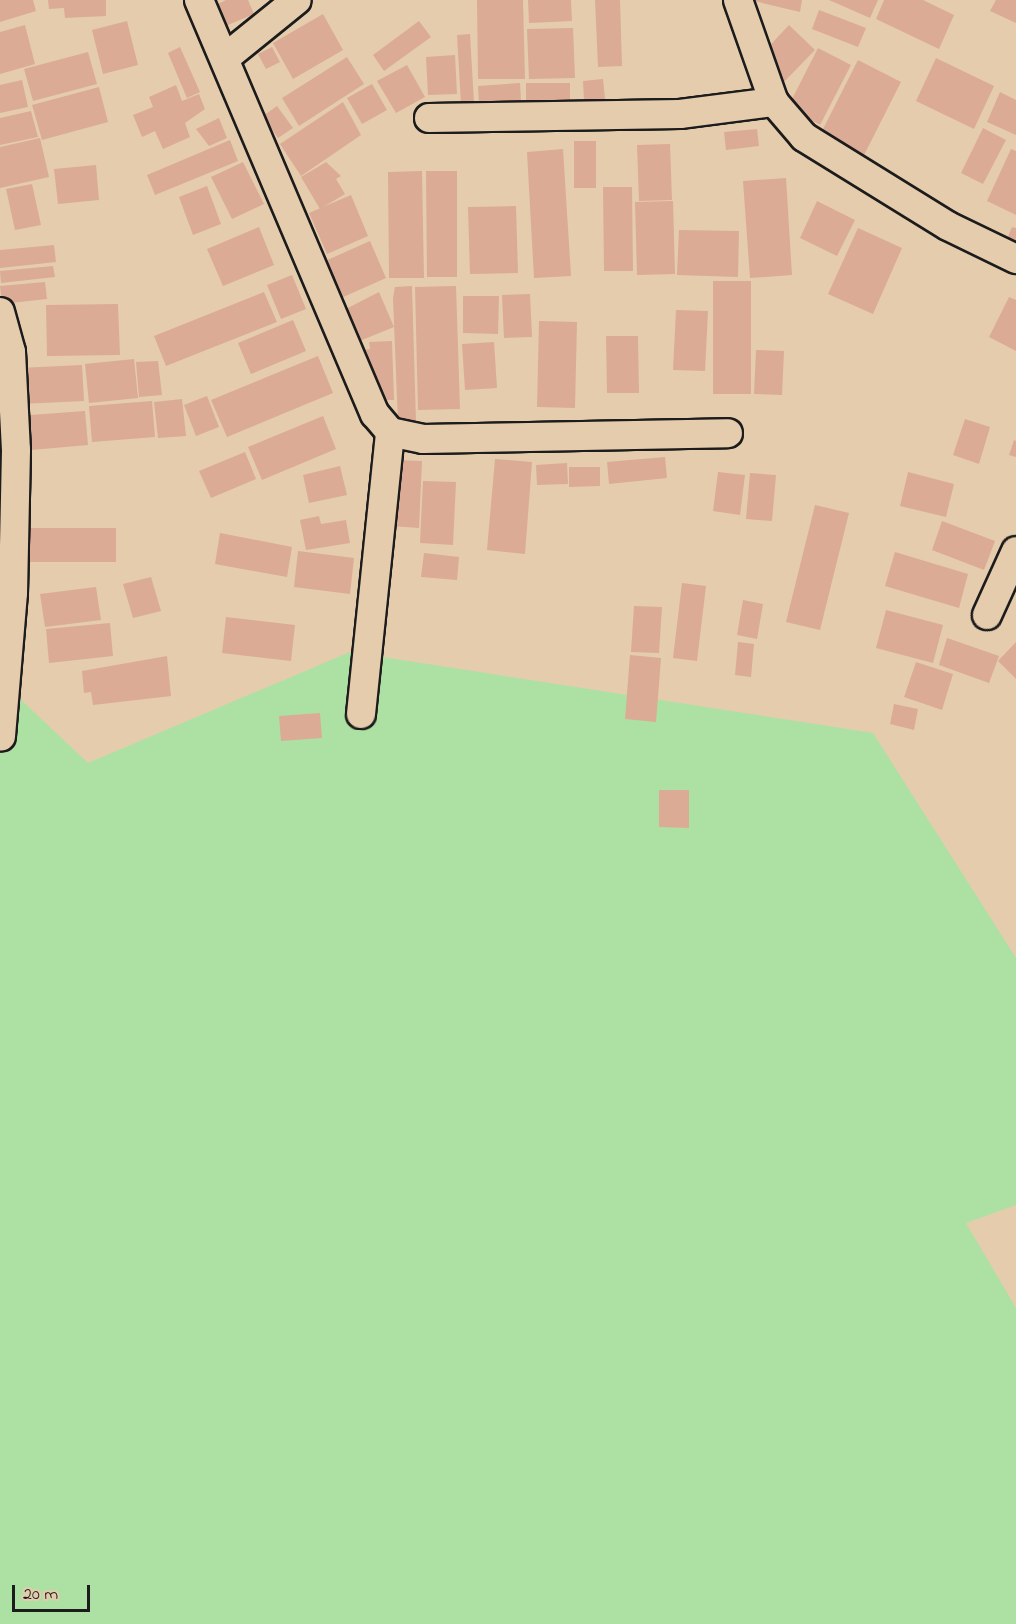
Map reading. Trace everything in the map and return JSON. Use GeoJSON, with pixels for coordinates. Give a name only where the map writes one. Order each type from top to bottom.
{"type":"FeatureCollection","features":[{"type":"Feature","properties":{"kind":"street"},"geometry":{"type":"LineString","coordinates":[[198,0],[225,58],[375,414],[390,432],[423,439],[728,433]]}},
{"type":"Feature","properties":{"kind":"street"},"geometry":{"type":"LineString","coordinates":[[225,58],[297,0]]}},
{"type":"Feature","properties":{"kind":"street"},"geometry":{"type":"LineString","coordinates":[[738,0],[774,102],[804,137],[850,169],[1016,259]]}},
{"type":"Feature","properties":{"kind":"street"},"geometry":{"type":"LineString","coordinates":[[429,118],[680,114],[774,102]]}},
{"type":"Feature","properties":{"kind":"street"},"geometry":{"type":"LineString","coordinates":[[0,312],[11,352],[16,450],[13,593],[1,737]]}},
{"type":"Feature","properties":{"kind":"street"},"geometry":{"type":"LineString","coordinates":[[361,714],[390,432]]}},
{"type":"Feature","properties":{"kind":"street"},"geometry":{"type":"LineString","coordinates":[[987,615],[1016,551]]}},
{"type":"Feature","properties":{"kind":"green space"},"geometry":{"type":"Polygon","coordinates":[[[350,652],[873,733],[1016,958],[1016,1205],[966,1223],[1016,1308],[1016,1624],[0,1624],[0,680],[88,763],[350,652]]]}},
{"type":"Feature","properties":{"kind":"building"},"geometry":{"type":"Polygon","coordinates":[[[0,0],[33,0],[36,11],[0,22],[0,0]]]}},
{"type":"Feature","properties":{"kind":"building"},"geometry":{"type":"Polygon","coordinates":[[[48,0],[106,0],[106,16],[65,18],[64,8],[49,9],[48,0]]]}},
{"type":"Feature","properties":{"kind":"building"},"geometry":{"type":"Polygon","coordinates":[[[226,0],[248,0],[254,14],[221,28],[210,8],[226,0]]]}},
{"type":"Feature","properties":{"kind":"building"},"geometry":{"type":"Polygon","coordinates":[[[477,0],[523,0],[525,79],[478,79],[477,0]]]}},
{"type":"Feature","properties":{"kind":"building"},"geometry":{"type":"Polygon","coordinates":[[[528,0],[571,0],[572,21],[529,23],[528,0]]]}},
{"type":"Feature","properties":{"kind":"building"},"geometry":{"type":"Polygon","coordinates":[[[595,0],[620,0],[622,66],[598,67],[595,0]]]}},
{"type":"Feature","properties":{"kind":"building"},"geometry":{"type":"Polygon","coordinates":[[[750,0],[802,0],[800,12],[750,0]]]}},
{"type":"Feature","properties":{"kind":"building"},"geometry":{"type":"Polygon","coordinates":[[[829,0],[878,0],[870,18],[829,0]]]}},
{"type":"Feature","properties":{"kind":"building"},"geometry":{"type":"Polygon","coordinates":[[[884,0],[923,0],[954,15],[939,49],[876,19],[884,0]]]}},
{"type":"Feature","properties":{"kind":"building"},"geometry":{"type":"Polygon","coordinates":[[[996,0],[1016,0],[1016,23],[990,11],[996,0]]]}},
{"type":"Feature","properties":{"kind":"building"},"geometry":{"type":"Polygon","coordinates":[[[819,10],[866,28],[858,47],[812,29],[819,10]]]}},
{"type":"Feature","properties":{"kind":"building"},"geometry":{"type":"Polygon","coordinates":[[[323,14],[343,50],[293,79],[273,43],[323,14]]]}},
{"type":"Feature","properties":{"kind":"building"},"geometry":{"type":"Polygon","coordinates":[[[127,21],[138,65],[103,74],[92,30],[127,21]]]}},
{"type":"Feature","properties":{"kind":"building"},"geometry":{"type":"Polygon","coordinates":[[[419,21],[431,37],[384,71],[373,55],[419,21]]]}},
{"type":"Feature","properties":{"kind":"building"},"geometry":{"type":"Polygon","coordinates":[[[25,25],[35,64],[0,74],[0,32],[25,25]]]}},
{"type":"Feature","properties":{"kind":"building"},"geometry":{"type":"Polygon","coordinates":[[[789,25],[815,50],[783,83],[758,58],[789,25]]]}},
{"type":"Feature","properties":{"kind":"building"},"geometry":{"type":"Polygon","coordinates":[[[573,28],[575,78],[529,79],[527,29],[573,28]]]}},
{"type":"Feature","properties":{"kind":"building"},"geometry":{"type":"Polygon","coordinates":[[[470,34],[474,103],[461,104],[457,35],[470,34]]]}},
{"type":"Feature","properties":{"kind":"building"},"geometry":{"type":"Polygon","coordinates":[[[180,47],[200,92],[187,98],[168,53],[180,47]]]}},
{"type":"Feature","properties":{"kind":"building"},"geometry":{"type":"Polygon","coordinates":[[[272,47],[280,62],[266,69],[258,54],[272,47]]]}},
{"type":"Feature","properties":{"kind":"building"},"geometry":{"type":"Polygon","coordinates":[[[818,48],[851,65],[820,125],[788,107],[818,48]]]}},
{"type":"Feature","properties":{"kind":"building"},"geometry":{"type":"Polygon","coordinates":[[[88,52],[97,84],[33,101],[24,69],[88,52]]]}},
{"type":"Feature","properties":{"kind":"building"},"geometry":{"type":"Polygon","coordinates":[[[455,55],[457,94],[428,95],[426,57],[455,55]]]}},
{"type":"Feature","properties":{"kind":"building"},"geometry":{"type":"Polygon","coordinates":[[[347,57],[364,84],[299,126],[282,98],[347,57]]]}},
{"type":"Feature","properties":{"kind":"building"},"geometry":{"type":"Polygon","coordinates":[[[936,58],[994,86],[974,129],[916,101],[936,58]]]}},
{"type":"Feature","properties":{"kind":"building"},"geometry":{"type":"Polygon","coordinates":[[[858,60],[901,82],[861,161],[818,139],[858,60]]]}},
{"type":"Feature","properties":{"kind":"building"},"geometry":{"type":"Polygon","coordinates":[[[407,65],[425,97],[396,113],[377,81],[407,65]]]}},
{"type":"Feature","properties":{"kind":"building"},"geometry":{"type":"Polygon","coordinates":[[[603,79],[605,99],[584,101],[583,81],[603,79]]]}},
{"type":"Feature","properties":{"kind":"building"},"geometry":{"type":"Polygon","coordinates":[[[22,80],[28,107],[0,113],[0,85],[22,80]]]}},
{"type":"Feature","properties":{"kind":"building"},"geometry":{"type":"Polygon","coordinates":[[[520,83],[521,101],[479,104],[478,86],[520,83]]]}},
{"type":"Feature","properties":{"kind":"building"},"geometry":{"type":"Polygon","coordinates":[[[526,83],[570,83],[570,100],[526,102],[526,83]]]}},
{"type":"Feature","properties":{"kind":"building"},"geometry":{"type":"Polygon","coordinates":[[[372,84],[387,110],[362,124],[347,98],[372,84]]]}},
{"type":"Feature","properties":{"kind":"building"},"geometry":{"type":"Polygon","coordinates":[[[176,85],[182,101],[199,94],[205,109],[185,123],[190,137],[163,149],[155,131],[142,137],[133,115],[153,107],[149,97],[176,85]]]}},
{"type":"Feature","properties":{"kind":"building"},"geometry":{"type":"Polygon","coordinates":[[[99,87],[108,122],[42,140],[32,105],[99,87]]]}},
{"type":"Feature","properties":{"kind":"building"},"geometry":{"type":"Polygon","coordinates":[[[1000,92],[1016,100],[1016,135],[987,122],[1000,92]]]}},
{"type":"Feature","properties":{"kind":"building"},"geometry":{"type":"Polygon","coordinates":[[[343,102],[361,135],[301,176],[280,144],[343,102]]]}},
{"type":"Feature","properties":{"kind":"building"},"geometry":{"type":"Polygon","coordinates":[[[277,106],[293,128],[278,138],[263,116],[277,106]]]}},
{"type":"Feature","properties":{"kind":"building"},"geometry":{"type":"Polygon","coordinates":[[[31,111],[38,137],[0,145],[0,118],[31,111]]]}},
{"type":"Feature","properties":{"kind":"building"},"geometry":{"type":"Polygon","coordinates":[[[219,118],[227,138],[209,146],[196,129],[219,118]]]}},
{"type":"Feature","properties":{"kind":"building"},"geometry":{"type":"Polygon","coordinates":[[[983,128],[1006,140],[983,184],[961,173],[983,128]]]}},
{"type":"Feature","properties":{"kind":"building"},"geometry":{"type":"Polygon","coordinates":[[[757,129],[759,146],[726,150],[724,132],[757,129]]]}},
{"type":"Feature","properties":{"kind":"building"},"geometry":{"type":"Polygon","coordinates":[[[40,138],[49,177],[0,188],[0,147],[40,138]]]}},
{"type":"Feature","properties":{"kind":"building"},"geometry":{"type":"Polygon","coordinates":[[[230,140],[238,161],[155,195],[147,175],[230,140]]]}},
{"type":"Feature","properties":{"kind":"building"},"geometry":{"type":"Polygon","coordinates":[[[574,141],[596,141],[596,188],[574,188],[574,141]]]}},
{"type":"Feature","properties":{"kind":"building"},"geometry":{"type":"Polygon","coordinates":[[[670,144],[672,200],[639,201],[637,145],[670,144]]]}},
{"type":"Feature","properties":{"kind":"building"},"geometry":{"type":"Polygon","coordinates":[[[563,149],[571,276],[534,278],[527,152],[563,149]]]}},
{"type":"Feature","properties":{"kind":"building"},"geometry":{"type":"Polygon","coordinates":[[[1011,149],[1016,151],[1016,215],[987,201],[1011,149]]]}},
{"type":"Feature","properties":{"kind":"building"},"geometry":{"type":"Polygon","coordinates":[[[243,162],[264,204],[232,219],[211,177],[243,162]]]}},
{"type":"Feature","properties":{"kind":"building"},"geometry":{"type":"Polygon","coordinates":[[[326,162],[341,176],[336,179],[345,194],[320,209],[301,177],[326,162]]]}},
{"type":"Feature","properties":{"kind":"building"},"geometry":{"type":"Polygon","coordinates":[[[96,165],[99,200],[58,204],[54,169],[96,165]]]}},
{"type":"Feature","properties":{"kind":"building"},"geometry":{"type":"Polygon","coordinates":[[[422,171],[424,278],[389,278],[388,172],[422,171]]]}},
{"type":"Feature","properties":{"kind":"building"},"geometry":{"type":"Polygon","coordinates":[[[426,171],[457,171],[457,277],[427,277],[426,171]]]}},
{"type":"Feature","properties":{"kind":"building"},"geometry":{"type":"Polygon","coordinates":[[[786,178],[792,275],[750,278],[743,181],[786,178]]]}},
{"type":"Feature","properties":{"kind":"building"},"geometry":{"type":"Polygon","coordinates":[[[32,184],[41,225],[15,230],[6,189],[32,184]]]}},
{"type":"Feature","properties":{"kind":"building"},"geometry":{"type":"Polygon","coordinates":[[[207,186],[221,224],[193,235],[179,197],[207,186]]]}},
{"type":"Feature","properties":{"kind":"building"},"geometry":{"type":"Polygon","coordinates":[[[603,187],[632,187],[633,271],[604,271],[603,187]]]}},
{"type":"Feature","properties":{"kind":"building"},"geometry":{"type":"Polygon","coordinates":[[[351,195],[368,236],[327,254],[309,213],[351,195]]]}},
{"type":"Feature","properties":{"kind":"building"},"geometry":{"type":"Polygon","coordinates":[[[673,201],[675,274],[637,275],[635,202],[673,201]]]}},
{"type":"Feature","properties":{"kind":"building"},"geometry":{"type":"Polygon","coordinates":[[[817,201],[855,220],[837,256],[800,238],[817,201]]]}},
{"type":"Feature","properties":{"kind":"building"},"geometry":{"type":"Polygon","coordinates":[[[516,206],[518,273],[470,274],[468,207],[516,206]]]}},
{"type":"Feature","properties":{"kind":"building"},"geometry":{"type":"Polygon","coordinates":[[[259,227],[274,265],[223,286],[207,249],[259,227]]]}},
{"type":"Feature","properties":{"kind":"building"},"geometry":{"type":"Polygon","coordinates":[[[1012,227],[1016,228],[1016,249],[1005,244],[1012,227]]]}},
{"type":"Feature","properties":{"kind":"building"},"geometry":{"type":"Polygon","coordinates":[[[858,228],[902,248],[873,314],[828,294],[858,228]]]}},
{"type":"Feature","properties":{"kind":"building"},"geometry":{"type":"Polygon","coordinates":[[[679,230],[739,231],[738,277],[677,275],[679,230]]]}},
{"type":"Feature","properties":{"kind":"building"},"geometry":{"type":"Polygon","coordinates":[[[370,241],[386,278],[341,298],[325,261],[370,241]]]}},
{"type":"Feature","properties":{"kind":"building"},"geometry":{"type":"Polygon","coordinates":[[[54,245],[56,262],[0,268],[0,250],[54,245]]]}},
{"type":"Feature","properties":{"kind":"building"},"geometry":{"type":"Polygon","coordinates":[[[53,266],[55,277],[1,283],[0,271],[53,266]]]}},
{"type":"Feature","properties":{"kind":"building"},"geometry":{"type":"Polygon","coordinates":[[[292,275],[306,309],[281,319],[267,285],[292,275]]]}},
{"type":"Feature","properties":{"kind":"building"},"geometry":{"type":"Polygon","coordinates":[[[713,281],[751,281],[751,394],[713,394],[713,281]]]}},
{"type":"Feature","properties":{"kind":"building"},"geometry":{"type":"Polygon","coordinates":[[[45,282],[47,299],[2,304],[0,286],[45,282]]]}},
{"type":"Feature","properties":{"kind":"building"},"geometry":{"type":"Polygon","coordinates":[[[412,286],[416,422],[398,423],[393,298],[395,287],[412,286]]]}},
{"type":"Feature","properties":{"kind":"building"},"geometry":{"type":"Polygon","coordinates":[[[456,286],[460,409],[418,410],[415,287],[456,286]]]}},
{"type":"Feature","properties":{"kind":"building"},"geometry":{"type":"Polygon","coordinates":[[[264,292],[277,322],[166,366],[154,336],[264,292]]]}},
{"type":"Feature","properties":{"kind":"building"},"geometry":{"type":"Polygon","coordinates":[[[379,292],[394,327],[357,342],[342,311],[379,292]]]}},
{"type":"Feature","properties":{"kind":"building"},"geometry":{"type":"Polygon","coordinates":[[[530,294],[532,337],[504,338],[502,295],[530,294]]]}},
{"type":"Feature","properties":{"kind":"building"},"geometry":{"type":"Polygon","coordinates":[[[463,296],[499,296],[498,334],[463,333],[463,296]]]}},
{"type":"Feature","properties":{"kind":"building"},"geometry":{"type":"Polygon","coordinates":[[[1009,297],[1016,300],[1016,351],[989,337],[1009,297]]]}},
{"type":"Feature","properties":{"kind":"building"},"geometry":{"type":"Polygon","coordinates":[[[118,304],[120,355],[47,356],[46,305],[118,304]]]}},
{"type":"Feature","properties":{"kind":"building"},"geometry":{"type":"Polygon","coordinates":[[[676,310],[708,311],[705,371],[673,370],[676,310]]]}},
{"type":"Feature","properties":{"kind":"building"},"geometry":{"type":"Polygon","coordinates":[[[293,320],[306,351],[251,374],[238,343],[293,320]]]}},
{"type":"Feature","properties":{"kind":"building"},"geometry":{"type":"Polygon","coordinates":[[[539,321],[577,322],[575,408],[537,407],[539,321]]]}},
{"type":"Feature","properties":{"kind":"building"},"geometry":{"type":"Polygon","coordinates":[[[606,336],[638,336],[639,393],[607,393],[606,336]]]}},
{"type":"Feature","properties":{"kind":"building"},"geometry":{"type":"Polygon","coordinates":[[[392,341],[394,400],[371,400],[364,350],[370,349],[369,342],[392,341]]]}},
{"type":"Feature","properties":{"kind":"building"},"geometry":{"type":"Polygon","coordinates":[[[494,342],[497,388],[465,390],[462,344],[494,342]]]}},
{"type":"Feature","properties":{"kind":"building"},"geometry":{"type":"Polygon","coordinates":[[[756,350],[784,351],[782,395],[754,394],[756,350]]]}},
{"type":"Feature","properties":{"kind":"building"},"geometry":{"type":"Polygon","coordinates":[[[318,356],[333,393],[227,437],[211,400],[318,356]]]}},
{"type":"Feature","properties":{"kind":"building"},"geometry":{"type":"Polygon","coordinates":[[[134,359],[138,398],[89,403],[85,364],[134,359]]]}},
{"type":"Feature","properties":{"kind":"building"},"geometry":{"type":"Polygon","coordinates":[[[158,361],[162,395],[139,397],[136,362],[158,361]]]}},
{"type":"Feature","properties":{"kind":"building"},"geometry":{"type":"Polygon","coordinates":[[[82,365],[84,401],[20,404],[19,368],[82,365]]]}},
{"type":"Feature","properties":{"kind":"building"},"geometry":{"type":"Polygon","coordinates":[[[207,396],[219,427],[196,436],[184,405],[207,396]]]}},
{"type":"Feature","properties":{"kind":"building"},"geometry":{"type":"Polygon","coordinates":[[[182,399],[186,436],[158,438],[154,402],[182,399]]]}},
{"type":"Feature","properties":{"kind":"building"},"geometry":{"type":"Polygon","coordinates":[[[152,401],[155,437],[92,442],[89,406],[152,401]]]}},
{"type":"Feature","properties":{"kind":"building"},"geometry":{"type":"Polygon","coordinates":[[[85,411],[88,445],[20,451],[17,416],[85,411]]]}},
{"type":"Feature","properties":{"kind":"building"},"geometry":{"type":"Polygon","coordinates":[[[323,416],[336,449],[262,480],[248,447],[323,416]]]}},
{"type":"Feature","properties":{"kind":"building"},"geometry":{"type":"Polygon","coordinates":[[[965,419],[990,427],[979,464],[953,455],[965,419]]]}},
{"type":"Feature","properties":{"kind":"building"},"geometry":{"type":"Polygon","coordinates":[[[1014,440],[1016,441],[1016,457],[1009,455],[1014,440]]]}},
{"type":"Feature","properties":{"kind":"building"},"geometry":{"type":"Polygon","coordinates":[[[245,452],[256,479],[211,498],[199,471],[245,452]]]}},
{"type":"Feature","properties":{"kind":"building"},"geometry":{"type":"Polygon","coordinates":[[[665,457],[667,478],[609,484],[607,462],[665,457]]]}},
{"type":"Feature","properties":{"kind":"building"},"geometry":{"type":"Polygon","coordinates":[[[495,459],[532,462],[525,554],[487,550],[495,459]]]}},
{"type":"Feature","properties":{"kind":"building"},"geometry":{"type":"Polygon","coordinates":[[[394,460],[422,461],[419,528],[391,526],[394,460]]]}},
{"type":"Feature","properties":{"kind":"building"},"geometry":{"type":"Polygon","coordinates":[[[567,463],[568,484],[537,485],[536,465],[567,463]]]}},
{"type":"Feature","properties":{"kind":"building"},"geometry":{"type":"Polygon","coordinates":[[[340,466],[347,495],[309,503],[303,475],[340,466]]]}},
{"type":"Feature","properties":{"kind":"building"},"geometry":{"type":"Polygon","coordinates":[[[569,467],[600,467],[600,486],[569,487],[569,467]]]}},
{"type":"Feature","properties":{"kind":"building"},"geometry":{"type":"Polygon","coordinates":[[[718,472],[745,475],[740,515],[713,511],[718,472]]]}},
{"type":"Feature","properties":{"kind":"building"},"geometry":{"type":"Polygon","coordinates":[[[908,472],[954,484],[946,517],[900,506],[908,472]]]}},
{"type":"Feature","properties":{"kind":"building"},"geometry":{"type":"Polygon","coordinates":[[[750,473],[776,475],[772,521],[746,519],[750,473]]]}},
{"type":"Feature","properties":{"kind":"building"},"geometry":{"type":"Polygon","coordinates":[[[423,481],[456,482],[453,545],[420,543],[423,481]]]}},
{"type":"Feature","properties":{"kind":"building"},"geometry":{"type":"Polygon","coordinates":[[[815,505],[849,513],[820,630],[786,622],[815,505]]]}},
{"type":"Feature","properties":{"kind":"building"},"geometry":{"type":"Polygon","coordinates":[[[319,516],[321,524],[346,520],[350,543],[306,550],[300,520],[319,516]]]}},
{"type":"Feature","properties":{"kind":"building"},"geometry":{"type":"Polygon","coordinates":[[[942,521],[995,541],[984,570],[932,550],[942,521]]]}},
{"type":"Feature","properties":{"kind":"building"},"geometry":{"type":"Polygon","coordinates":[[[20,528],[116,528],[116,562],[20,562],[20,528]]]}},
{"type":"Feature","properties":{"kind":"building"},"geometry":{"type":"Polygon","coordinates":[[[220,533],[292,547],[287,577],[215,564],[220,533]]]}},
{"type":"Feature","properties":{"kind":"building"},"geometry":{"type":"Polygon","coordinates":[[[298,551],[354,558],[350,594],[294,587],[298,551]]]}},
{"type":"Feature","properties":{"kind":"building"},"geometry":{"type":"Polygon","coordinates":[[[895,552],[968,574],[959,608],[885,586],[895,552]]]}},
{"type":"Feature","properties":{"kind":"building"},"geometry":{"type":"Polygon","coordinates":[[[424,553],[459,557],[457,580],[421,577],[424,553]]]}},
{"type":"Feature","properties":{"kind":"building"},"geometry":{"type":"Polygon","coordinates":[[[151,577],[161,611],[133,618],[123,584],[151,577]]]}},
{"type":"Feature","properties":{"kind":"building"},"geometry":{"type":"Polygon","coordinates":[[[682,583],[706,586],[697,661],[673,658],[682,583]]]}},
{"type":"Feature","properties":{"kind":"building"},"geometry":{"type":"Polygon","coordinates":[[[96,587],[101,620],[45,627],[40,594],[96,587]]]}},
{"type":"Feature","properties":{"kind":"building"},"geometry":{"type":"Polygon","coordinates":[[[743,600],[763,604],[757,639],[737,635],[743,600]]]}},
{"type":"Feature","properties":{"kind":"building"},"geometry":{"type":"Polygon","coordinates":[[[634,606],[662,607],[659,653],[631,652],[634,606]]]}},
{"type":"Feature","properties":{"kind":"building"},"geometry":{"type":"Polygon","coordinates":[[[886,610],[943,625],[933,663],[876,648],[886,610]]]}},
{"type":"Feature","properties":{"kind":"building"},"geometry":{"type":"Polygon","coordinates":[[[226,617],[295,625],[291,661],[222,653],[226,617]]]}},
{"type":"Feature","properties":{"kind":"building"},"geometry":{"type":"Polygon","coordinates":[[[110,623],[113,656],[49,663],[46,629],[110,623]]]}},
{"type":"Feature","properties":{"kind":"building"},"geometry":{"type":"Polygon","coordinates":[[[947,638],[999,656],[989,683],[939,665],[947,638]]]}},
{"type":"Feature","properties":{"kind":"building"},"geometry":{"type":"Polygon","coordinates":[[[738,642],[754,644],[751,677],[735,675],[738,642]]]}},
{"type":"Feature","properties":{"kind":"building"},"geometry":{"type":"Polygon","coordinates":[[[1016,642],[1016,679],[998,661],[1016,642]]]}},
{"type":"Feature","properties":{"kind":"building"},"geometry":{"type":"Polygon","coordinates":[[[630,655],[661,658],[656,722],[625,719],[630,655]]]}},
{"type":"Feature","properties":{"kind":"building"},"geometry":{"type":"Polygon","coordinates":[[[167,656],[171,696],[93,705],[91,692],[84,693],[82,671],[167,656]]]}},
{"type":"Feature","properties":{"kind":"building"},"geometry":{"type":"Polygon","coordinates":[[[916,662],[953,674],[942,710],[904,697],[916,662]]]}},
{"type":"Feature","properties":{"kind":"building"},"geometry":{"type":"Polygon","coordinates":[[[894,704],[918,709],[914,730],[890,724],[894,704]]]}},
{"type":"Feature","properties":{"kind":"building"},"geometry":{"type":"Polygon","coordinates":[[[320,713],[322,738],[281,741],[279,716],[320,713]]]}},
{"type":"Feature","properties":{"kind":"building"},"geometry":{"type":"Polygon","coordinates":[[[659,790],[689,790],[689,828],[659,827],[659,790]]]}}]}
